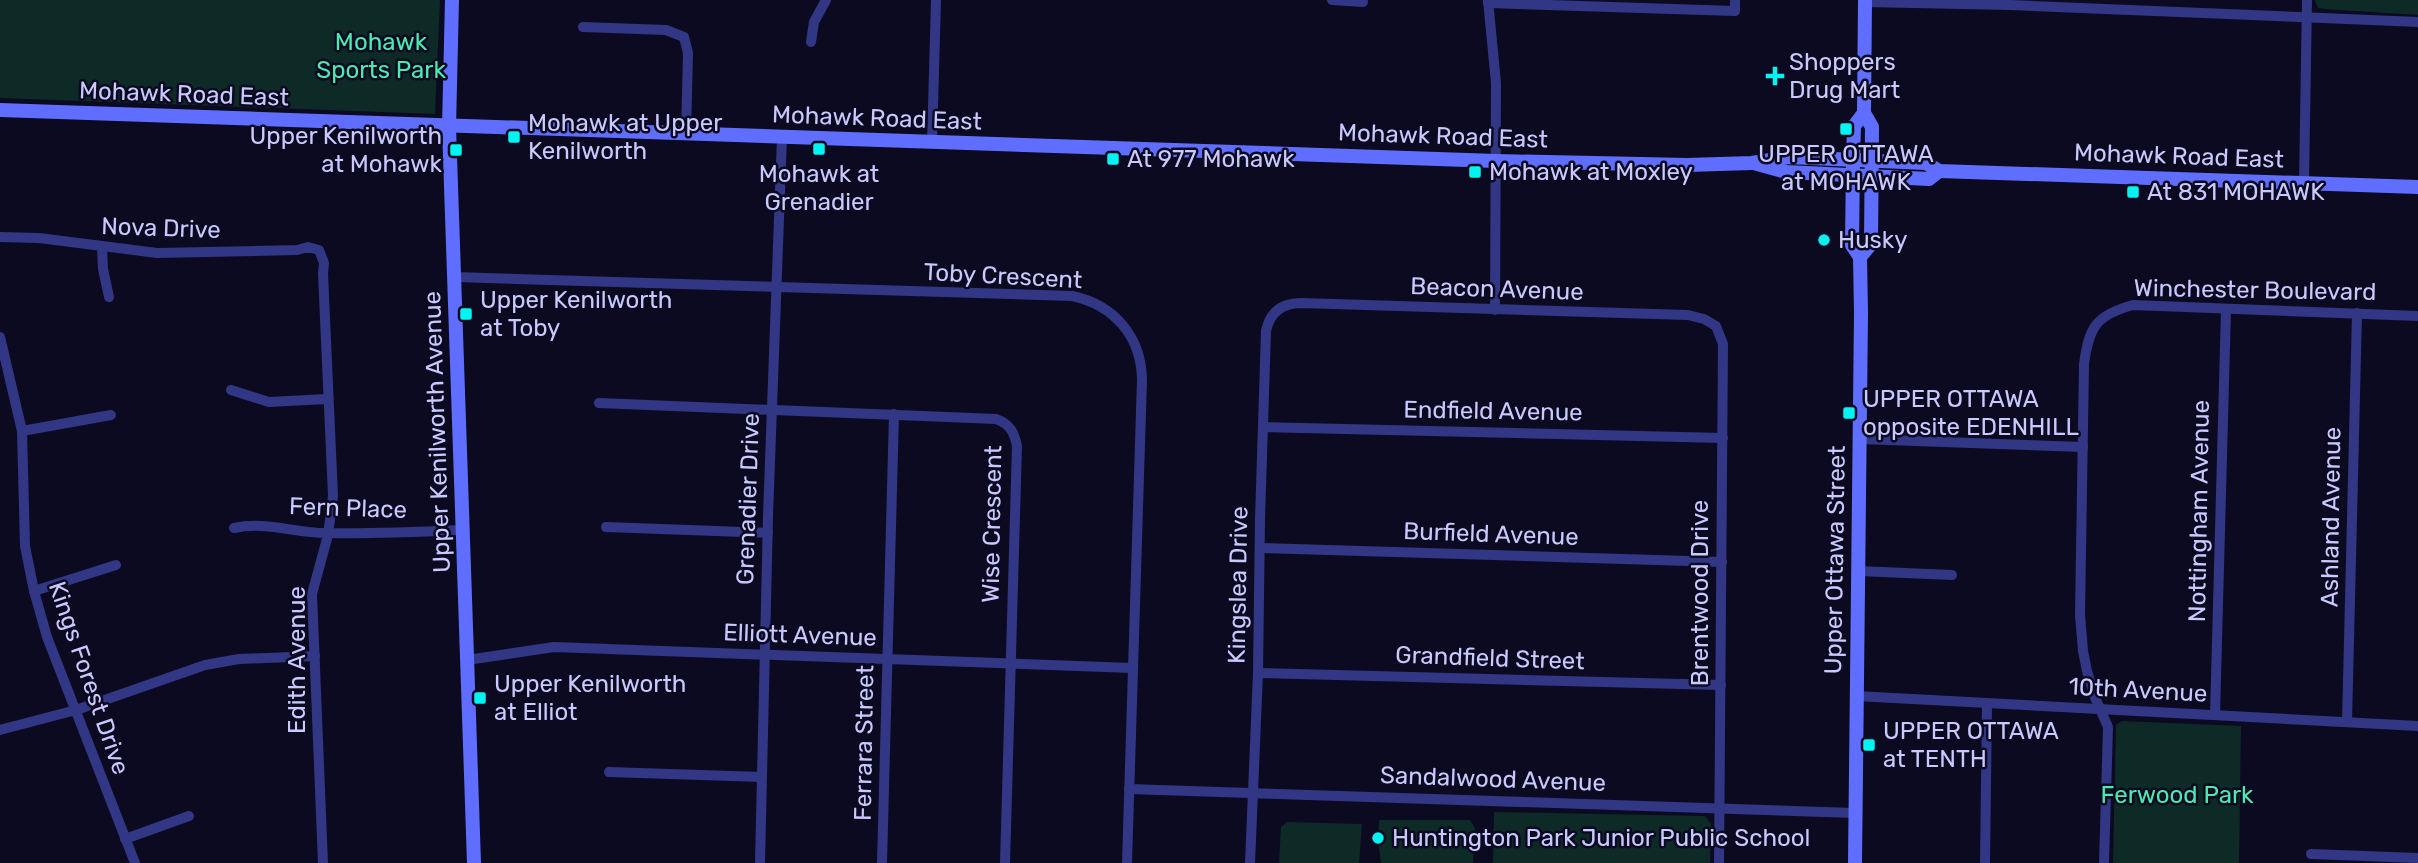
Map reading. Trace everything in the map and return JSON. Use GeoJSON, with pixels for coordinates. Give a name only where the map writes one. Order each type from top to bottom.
{"type":"FeatureCollection","features":[{"type":"Feature","properties":{"kind":"main road","name":"Upper Kenilworth Avenue"},"geometry":{"type":"LineString","coordinates":[[452,0],[449,127],[474,863]]}},
{"type":"Feature","properties":{"kind":"main road","name":"Upper Ottawa Street"},"geometry":{"type":"LineString","coordinates":[[1860,257],[1871,244],[1872,127],[1864,113],[1865,1]]}},
{"type":"Feature","properties":{"kind":"main road","name":"Mohawk Road East"},"geometry":{"type":"LineString","coordinates":[[0,110],[1496,161],[1687,164],[1752,163],[1788,157],[1929,179],[1939,172],[2418,187]]}},
{"type":"Feature","properties":{"kind":"main road","name":"Upper Ottawa Street"},"geometry":{"type":"LineString","coordinates":[[1855,863],[1860,257],[1852,245],[1854,126],[1864,113]]}},
{"type":"Feature","properties":{"kind":"street"},"geometry":{"type":"LineString","coordinates":[[811,42],[814,22],[826,0]]}},
{"type":"Feature","properties":{"kind":"street"},"geometry":{"type":"LineString","coordinates":[[932,143],[936,0]]}},
{"type":"Feature","properties":{"kind":"street"},"geometry":{"type":"LineString","coordinates":[[1332,0],[1363,2]]}},
{"type":"Feature","properties":{"kind":"street"},"geometry":{"type":"LineString","coordinates":[[1495,310],[1496,83],[1488,2],[1735,11],[1735,0]]}},
{"type":"Feature","properties":{"kind":"street"},"geometry":{"type":"LineString","coordinates":[[2304,183],[2307,0]]}},
{"type":"Feature","properties":{"kind":"street"},"geometry":{"type":"LineString","coordinates":[[1865,1],[2010,2],[2306,19],[2418,22]]}},
{"type":"Feature","properties":{"kind":"street"},"geometry":{"type":"LineString","coordinates":[[583,27],[666,30],[684,37],[688,53],[686,134]]}},
{"type":"Feature","properties":{"kind":"street","name":"Grenadier Drive"},"geometry":{"type":"LineString","coordinates":[[760,863],[782,137]]}},
{"type":"Feature","properties":{"kind":"street","name":"Nova Drive"},"geometry":{"type":"LineString","coordinates":[[0,237],[39,238],[157,253],[297,250],[307,247],[319,250]]}},
{"type":"Feature","properties":{"kind":"street"},"geometry":{"type":"LineString","coordinates":[[102,248],[103,270],[109,297]]}},
{"type":"Feature","properties":{"kind":"street","name":"Edith Avenue"},"geometry":{"type":"LineString","coordinates":[[319,250],[324,263],[327,399],[333,496],[312,594],[323,863]]}},
{"type":"Feature","properties":{"kind":"street","name":"Toby Crescent"},"geometry":{"type":"LineString","coordinates":[[455,277],[1072,296],[1091,301],[1118,319],[1135,344],[1142,367],[1128,863]]}},
{"type":"Feature","properties":{"kind":"street","name":"Beacon Avenue"},"geometry":{"type":"LineString","coordinates":[[1277,310],[1289,304],[1302,303],[1688,315],[1715,325]]}},
{"type":"Feature","properties":{"kind":"street","name":"Winchester Boulevard"},"geometry":{"type":"LineString","coordinates":[[2104,863],[2108,727],[2094,695],[2083,651],[2080,615],[2084,364],[2087,344],[2100,318],[2114,310],[2133,305],[2418,316]]}},
{"type":"Feature","properties":{"kind":"street","name":"Nottingham Avenue"},"geometry":{"type":"LineString","coordinates":[[2215,715],[2225,309]]}},
{"type":"Feature","properties":{"kind":"street","name":"Kingslea Drive"},"geometry":{"type":"LineString","coordinates":[[1250,863],[1258,673],[1266,331],[1277,310]]}},
{"type":"Feature","properties":{"kind":"street","name":"Ashland Avenue"},"geometry":{"type":"LineString","coordinates":[[2347,722],[2357,313]]}},
{"type":"Feature","properties":{"kind":"street","name":"Brentwood Drive"},"geometry":{"type":"LineString","coordinates":[[1715,325],[1723,344],[1719,863]]}},
{"type":"Feature","properties":{"kind":"street","name":"Kings Forest Drive"},"geometry":{"type":"LineString","coordinates":[[0,337],[22,431],[25,546],[34,591],[47,637],[74,710],[135,863]]}},
{"type":"Feature","properties":{"kind":"street"},"geometry":{"type":"LineString","coordinates":[[231,390],[270,402],[327,399]]}},
{"type":"Feature","properties":{"kind":"street","name":"Wise Crescent"},"geometry":{"type":"LineString","coordinates":[[599,403],[996,419],[1006,423],[1013,432],[1017,446],[1005,863]]}},
{"type":"Feature","properties":{"kind":"street","name":"Ferrara Street"},"geometry":{"type":"LineString","coordinates":[[882,863],[894,414]]}},
{"type":"Feature","properties":{"kind":"street"},"geometry":{"type":"LineString","coordinates":[[22,431],[111,415]]}},
{"type":"Feature","properties":{"kind":"street","name":"Endfield Avenue"},"geometry":{"type":"LineString","coordinates":[[1263,427],[1723,438]]}},
{"type":"Feature","properties":{"kind":"street"},"geometry":{"type":"LineString","coordinates":[[1860,439],[2082,447]]}},
{"type":"Feature","properties":{"kind":"street","name":"Fern Place"},"geometry":{"type":"LineString","coordinates":[[234,528],[262,524],[327,533],[461,530]]}},
{"type":"Feature","properties":{"kind":"street"},"geometry":{"type":"LineString","coordinates":[[606,527],[768,533]]}},
{"type":"Feature","properties":{"kind":"street","name":"Burfield Avenue"},"geometry":{"type":"LineString","coordinates":[[1260,548],[1722,562]]}},
{"type":"Feature","properties":{"kind":"street"},"geometry":{"type":"LineString","coordinates":[[34,591],[116,565]]}},
{"type":"Feature","properties":{"kind":"street"},"geometry":{"type":"LineString","coordinates":[[1858,571],[1952,575]]}},
{"type":"Feature","properties":{"kind":"street","name":"Elliott Avenue"},"geometry":{"type":"LineString","coordinates":[[467,660],[554,647],[1011,665],[1132,667]]}},
{"type":"Feature","properties":{"kind":"street"},"geometry":{"type":"LineString","coordinates":[[0,730],[74,710],[205,665],[239,659],[315,656]]}},
{"type":"Feature","properties":{"kind":"street","name":"Grandfield Street"},"geometry":{"type":"LineString","coordinates":[[1258,673],[1721,685]]}},
{"type":"Feature","properties":{"kind":"street","name":"10th Avenue"},"geometry":{"type":"LineString","coordinates":[[1856,696],[2418,726]]}},
{"type":"Feature","properties":{"kind":"street"},"geometry":{"type":"LineString","coordinates":[[1985,863],[1987,703]]}},
{"type":"Feature","properties":{"kind":"street"},"geometry":{"type":"LineString","coordinates":[[609,772],[762,778]]}},
{"type":"Feature","properties":{"kind":"street","name":"Sandalwood Avenue"},"geometry":{"type":"LineString","coordinates":[[1129,789],[1855,813]]}},
{"type":"Feature","properties":{"kind":"street"},"geometry":{"type":"LineString","coordinates":[[125,839],[189,816]]}},
{"type":"Feature","properties":{"kind":"street"},"geometry":{"type":"LineString","coordinates":[[2311,854],[2418,858]]}},
{"type":"Feature","properties":{"kind":"green space","name":"Mohawk Sports Park"},"geometry":{"type":"Polygon","coordinates":[[[0,0],[440,0],[435,114],[0,98],[0,0]]]}},
{"type":"Feature","properties":{"kind":"green space"},"geometry":{"type":"Polygon","coordinates":[[[2315,0],[2418,0],[2418,15],[2318,8],[2315,0]]]}},
{"type":"Feature","properties":{"kind":"green space","name":"Ferwood Park"},"geometry":{"type":"Polygon","coordinates":[[[2122,721],[2241,726],[2239,863],[2113,863],[2116,725],[2122,721]]]}},
{"type":"Feature","properties":{"kind":"green space"},"geometry":{"type":"Polygon","coordinates":[[[1494,812],[1705,816],[1711,824],[1710,863],[1493,863],[1494,812]]]}},
{"type":"Feature","properties":{"kind":"green space"},"geometry":{"type":"Polygon","coordinates":[[[1379,820],[1470,820],[1475,828],[1473,863],[1381,863],[1379,820]]]}},
{"type":"Feature","properties":{"kind":"green space"},"geometry":{"type":"Polygon","coordinates":[[[1287,822],[1362,824],[1359,863],[1279,863],[1281,827],[1287,822]]]}},
{"type":"Feature","properties":{"kind":"place","name":"Shoppers Drug Mart"},"geometry":{"type":"Point","coordinates":[1775,76]}},
{"type":"Feature","properties":{"kind":"place","name":"UPPER OTTAWA at MOHAWK"},"geometry":{"type":"Point","coordinates":[1846,129]}},
{"type":"Feature","properties":{"kind":"place","name":"Mohawk at Upper Kenilworth"},"geometry":{"type":"Point","coordinates":[514,137]}},
{"type":"Feature","properties":{"kind":"place","name":"Mohawk at Grenadier"},"geometry":{"type":"Point","coordinates":[819,149]}},
{"type":"Feature","properties":{"kind":"place","name":"Upper Kenilworth at Mohawk"},"geometry":{"type":"Point","coordinates":[456,150]}},
{"type":"Feature","properties":{"kind":"place","name":"At 977 Mohawk"},"geometry":{"type":"Point","coordinates":[1113,159]}},
{"type":"Feature","properties":{"kind":"place","name":"Mohawk at Moxley"},"geometry":{"type":"Point","coordinates":[1475,172]}},
{"type":"Feature","properties":{"kind":"place","name":"At 831 MOHAWK"},"geometry":{"type":"Point","coordinates":[2133,192]}},
{"type":"Feature","properties":{"kind":"place","name":"Husky"},"geometry":{"type":"Point","coordinates":[1824,240]}},
{"type":"Feature","properties":{"kind":"place","name":"Upper Kenilworth at Toby"},"geometry":{"type":"Point","coordinates":[466,314]}},
{"type":"Feature","properties":{"kind":"place","name":"UPPER OTTAWA opposite EDENHILL"},"geometry":{"type":"Point","coordinates":[1849,413]}},
{"type":"Feature","properties":{"kind":"place","name":"Upper Kenilworth at Elliot"},"geometry":{"type":"Point","coordinates":[480,698]}},
{"type":"Feature","properties":{"kind":"place","name":"UPPER OTTAWA at TENTH"},"geometry":{"type":"Point","coordinates":[1869,745]}},
{"type":"Feature","properties":{"kind":"place","name":"Huntington Park Junior Public School"},"geometry":{"type":"Point","coordinates":[1378,838]}}]}
